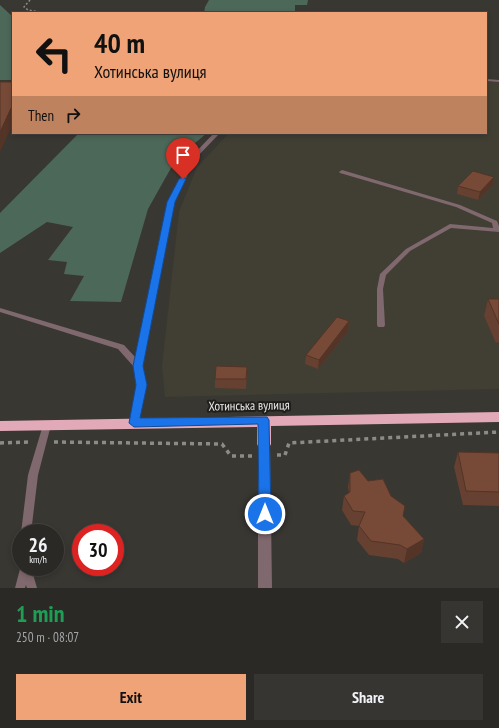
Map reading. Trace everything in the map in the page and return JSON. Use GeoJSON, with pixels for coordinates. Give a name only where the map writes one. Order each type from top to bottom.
{"type":"FeatureCollection","features":[{"type":"Feature","properties":{"kind":"highway","name":"Хотинська вулиця"},"geometry":{"type":"LineString","coordinates":[[0,426],[264,420],[499,417]]}},
{"type":"Feature","properties":{"kind":"highway"},"geometry":{"type":"LineString","coordinates":[[264,420],[264,444]]}},
{"type":"Feature","properties":{"kind":"street"},"geometry":{"type":"LineString","coordinates":[[264,444],[265,588]]}},
{"type":"Feature","properties":{"kind":"lane"},"geometry":{"type":"LineString","coordinates":[[487,80],[499,81]]}},
{"type":"Feature","properties":{"kind":"lane"},"geometry":{"type":"LineString","coordinates":[[134,423],[142,385],[138,366],[171,202],[194,157],[216,134]]}},
{"type":"Feature","properties":{"kind":"lane"},"geometry":{"type":"LineString","coordinates":[[342,172],[458,206],[495,222],[498,230],[450,226],[408,250],[383,274],[380,289],[381,325]]}},
{"type":"Feature","properties":{"kind":"lane"},"geometry":{"type":"LineString","coordinates":[[0,310],[121,347],[138,366]]}},
{"type":"Feature","properties":{"kind":"lane"},"geometry":{"type":"LineString","coordinates":[[27,524],[33,474],[47,425]]}},
{"type":"Feature","properties":{"kind":"lane"},"geometry":{"type":"LineString","coordinates":[[20,588],[23,576]]}},
{"type":"Feature","properties":{"kind":"lane"},"geometry":{"type":"LineString","coordinates":[[28,576],[32,588]]}},
{"type":"Feature","properties":{"kind":"path"},"geometry":{"type":"LineString","coordinates":[[30,0],[24,7],[28,10],[40,12]]}},
{"type":"Feature","properties":{"kind":"shaded area"},"geometry":{"type":"Polygon","coordinates":[[[487,82],[499,82],[499,389],[165,397],[162,366],[179,212],[197,167],[228,134],[487,134],[487,82]]]}},
{"type":"Feature","properties":{"kind":"green space"},"geometry":{"type":"Polygon","coordinates":[[[209,0],[308,0],[307,5],[295,5],[295,12],[204,12],[209,0]]]}},
{"type":"Feature","properties":{"kind":"green space"},"geometry":{"type":"Polygon","coordinates":[[[0,5],[12,16],[12,80],[0,80],[0,5]]]}},
{"type":"Feature","properties":{"kind":"green space"},"geometry":{"type":"Polygon","coordinates":[[[78,134],[206,134],[176,159],[148,209],[121,302],[70,301],[84,276],[64,274],[67,262],[48,260],[73,227],[47,222],[0,253],[0,213],[78,134]]]}},
{"type":"Feature","properties":{"kind":"building"},"geometry":{"type":"Polygon","coordinates":[[[0,82],[12,82],[12,106],[0,132],[0,82]]]}},
{"type":"Feature","properties":{"kind":"building"},"geometry":{"type":"Polygon","coordinates":[[[473,171],[494,177],[480,192],[458,186],[473,171]]]}},
{"type":"Feature","properties":{"kind":"building"},"geometry":{"type":"Polygon","coordinates":[[[488,299],[499,299],[499,324],[488,299]]]}},
{"type":"Feature","properties":{"kind":"building"},"geometry":{"type":"Polygon","coordinates":[[[337,317],[349,321],[319,360],[306,355],[337,317]]]}},
{"type":"Feature","properties":{"kind":"building"},"geometry":{"type":"Polygon","coordinates":[[[216,366],[247,367],[246,379],[215,379],[216,366]]]}},
{"type":"Feature","properties":{"kind":"building"},"geometry":{"type":"Polygon","coordinates":[[[458,452],[499,453],[499,492],[466,491],[458,452]]]}},
{"type":"Feature","properties":{"kind":"building"},"geometry":{"type":"Polygon","coordinates":[[[359,470],[368,481],[383,479],[391,496],[405,506],[403,516],[424,539],[407,549],[400,545],[371,541],[359,526],[365,512],[353,511],[344,496],[350,492],[350,473],[359,470]]]}},
{"type":"Feature","properties":{"kind":"route"},"geometry":{"type":"LineString","coordinates":[[183,179],[171,202],[138,366],[142,385],[134,423],[264,420],[265,514]]}}]}
